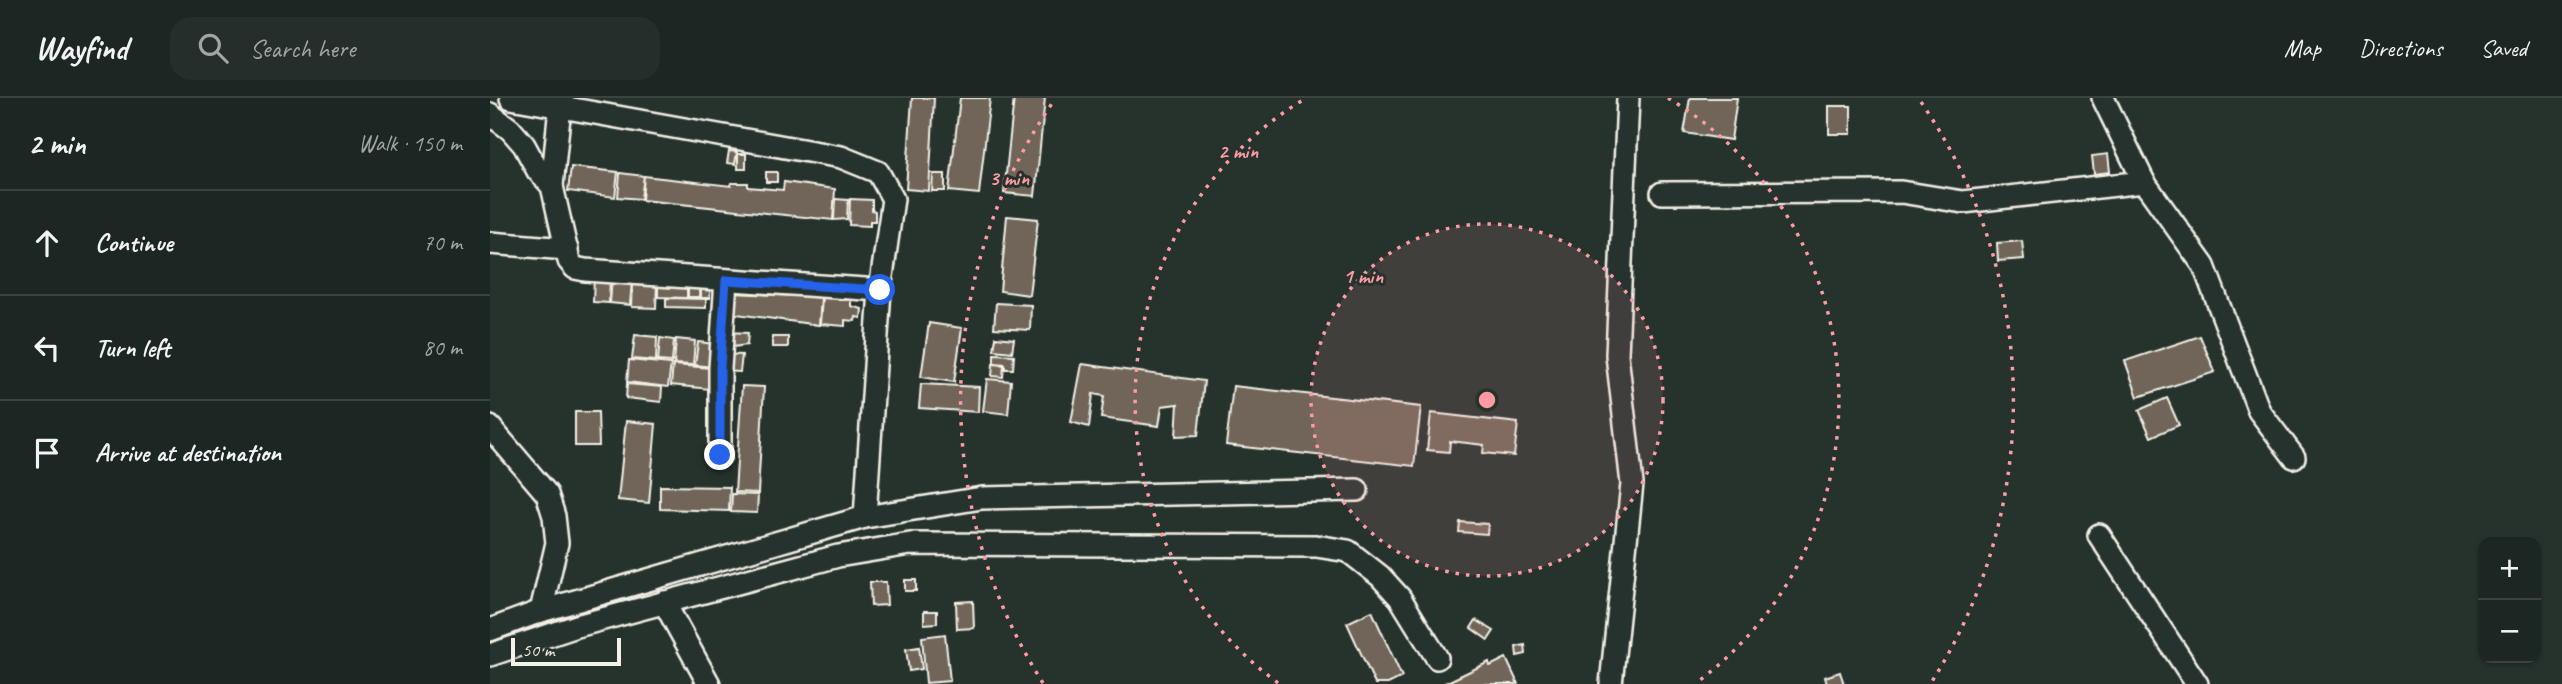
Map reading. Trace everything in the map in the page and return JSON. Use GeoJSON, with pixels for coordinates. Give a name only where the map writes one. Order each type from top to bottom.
{"type":"FeatureCollection","features":[{"type":"Feature","properties":{"kind":"street"},"geometry":{"type":"LineString","coordinates":[[511,98],[841,157],[878,172],[893,199],[880,290],[865,517]]}},
{"type":"Feature","properties":{"kind":"street"},"geometry":{"type":"LineString","coordinates":[[1611,684],[1632,484],[1617,355],[1628,98]]}},
{"type":"Feature","properties":{"kind":"street"},"geometry":{"type":"LineString","coordinates":[[2103,98],[2144,182],[2204,266],[2259,411],[2294,457]]}},
{"type":"Feature","properties":{"kind":"street"},"geometry":{"type":"LineString","coordinates":[[560,107],[552,186],[569,261],[575,268],[880,290]]}},
{"type":"Feature","properties":{"kind":"street"},"geometry":{"type":"LineString","coordinates":[[490,114],[510,129],[524,145],[538,171],[552,186]]}},
{"type":"Feature","properties":{"kind":"street"},"geometry":{"type":"LineString","coordinates":[[1662,192],[1901,192],[1963,202],[2144,182]]}},
{"type":"Feature","properties":{"kind":"street"},"geometry":{"type":"LineString","coordinates":[[490,243],[567,248]]}},
{"type":"Feature","properties":{"kind":"street"},"geometry":{"type":"LineString","coordinates":[[720,455],[720,368],[726,280]]}},
{"type":"Feature","properties":{"kind":"street"},"geometry":{"type":"LineString","coordinates":[[490,427],[547,494],[554,516],[557,543],[541,611]]}},
{"type":"Feature","properties":{"kind":"street"},"geometry":{"type":"LineString","coordinates":[[490,630],[541,611],[865,517],[982,498],[1357,490]]}},
{"type":"Feature","properties":{"kind":"street"},"geometry":{"type":"LineString","coordinates":[[2099,535],[2197,684]]}},
{"type":"Feature","properties":{"kind":"street"},"geometry":{"type":"LineString","coordinates":[[490,655],[577,626],[838,556],[910,544],[1316,546],[1348,551],[1380,576],[1400,598],[1437,658]]}},
{"type":"Feature","properties":{"kind":"street"},"geometry":{"type":"LineString","coordinates":[[664,602],[709,684]]}},
{"type":"Feature","properties":{"kind":"building"},"geometry":{"type":"Polygon","coordinates":[[[912,98],[934,98],[929,191],[906,189],[912,98]]]}},
{"type":"Feature","properties":{"kind":"building"},"geometry":{"type":"Polygon","coordinates":[[[960,98],[990,98],[979,194],[949,191],[960,98]]]}},
{"type":"Feature","properties":{"kind":"building"},"geometry":{"type":"Polygon","coordinates":[[[1014,98],[1045,98],[1035,196],[1004,193],[1014,98]]]}},
{"type":"Feature","properties":{"kind":"building"},"geometry":{"type":"Polygon","coordinates":[[[1690,98],[1737,98],[1731,140],[1684,133],[1690,98]]]}},
{"type":"Feature","properties":{"kind":"building"},"geometry":{"type":"Polygon","coordinates":[[[1829,106],[1851,106],[1851,134],[1829,134],[1829,106]]]}},
{"type":"Feature","properties":{"kind":"building"},"geometry":{"type":"Polygon","coordinates":[[[729,151],[737,152],[735,164],[727,163],[729,151]]]}},
{"type":"Feature","properties":{"kind":"building"},"geometry":{"type":"Polygon","coordinates":[[[738,154],[746,154],[746,169],[738,169],[738,154]]]}},
{"type":"Feature","properties":{"kind":"building"},"geometry":{"type":"Polygon","coordinates":[[[2108,154],[2110,172],[2094,174],[2092,156],[2108,154]]]}},
{"type":"Feature","properties":{"kind":"building"},"geometry":{"type":"Polygon","coordinates":[[[571,167],[618,172],[615,197],[568,191],[571,167]]]}},
{"type":"Feature","properties":{"kind":"building"},"geometry":{"type":"Polygon","coordinates":[[[766,172],[777,172],[777,182],[766,182],[766,172]]]}},
{"type":"Feature","properties":{"kind":"building"},"geometry":{"type":"Polygon","coordinates":[[[620,173],[644,176],[641,199],[618,197],[620,173]]]}},
{"type":"Feature","properties":{"kind":"building"},"geometry":{"type":"Polygon","coordinates":[[[933,174],[945,174],[945,191],[932,191],[933,174]]]}},
{"type":"Feature","properties":{"kind":"building"},"geometry":{"type":"Polygon","coordinates":[[[644,176],[731,186],[731,183],[748,183],[748,187],[783,190],[784,182],[835,189],[833,220],[642,200],[644,176]]]}},
{"type":"Feature","properties":{"kind":"building"},"geometry":{"type":"Polygon","coordinates":[[[835,199],[848,200],[847,219],[834,220],[835,199]]]}},
{"type":"Feature","properties":{"kind":"building"},"geometry":{"type":"Polygon","coordinates":[[[850,199],[872,200],[875,221],[870,221],[870,226],[849,225],[850,199]]]}},
{"type":"Feature","properties":{"kind":"building"},"geometry":{"type":"Polygon","coordinates":[[[1007,216],[1038,219],[1029,295],[1000,291],[1007,216]]]}},
{"type":"Feature","properties":{"kind":"building"},"geometry":{"type":"Polygon","coordinates":[[[2022,241],[2024,259],[1998,261],[1997,243],[2022,241]]]}},
{"type":"Feature","properties":{"kind":"building"},"geometry":{"type":"Polygon","coordinates":[[[594,277],[610,277],[609,303],[593,302],[594,277]]]}},
{"type":"Feature","properties":{"kind":"building"},"geometry":{"type":"Polygon","coordinates":[[[612,278],[632,280],[630,305],[610,303],[612,278]]]}},
{"type":"Feature","properties":{"kind":"building"},"geometry":{"type":"Polygon","coordinates":[[[633,282],[657,283],[656,308],[632,307],[633,282]]]}},
{"type":"Feature","properties":{"kind":"building"},"geometry":{"type":"Polygon","coordinates":[[[658,285],[687,286],[687,298],[658,297],[658,285]]]}},
{"type":"Feature","properties":{"kind":"building"},"geometry":{"type":"Polygon","coordinates":[[[688,287],[700,287],[699,297],[688,297],[688,287]]]}},
{"type":"Feature","properties":{"kind":"building"},"geometry":{"type":"Polygon","coordinates":[[[701,287],[710,287],[710,298],[701,298],[701,287]]]}},
{"type":"Feature","properties":{"kind":"building"},"geometry":{"type":"Polygon","coordinates":[[[731,293],[821,297],[819,325],[729,313],[731,293]]]}},
{"type":"Feature","properties":{"kind":"building"},"geometry":{"type":"Polygon","coordinates":[[[822,297],[851,300],[851,306],[862,309],[861,318],[856,317],[855,321],[845,320],[845,326],[820,324],[822,297]]]}},
{"type":"Feature","properties":{"kind":"building"},"geometry":{"type":"Polygon","coordinates":[[[666,298],[706,299],[706,308],[666,307],[666,298]]]}},
{"type":"Feature","properties":{"kind":"building"},"geometry":{"type":"Polygon","coordinates":[[[996,303],[1031,305],[1030,330],[994,328],[996,303]]]}},
{"type":"Feature","properties":{"kind":"building"},"geometry":{"type":"Polygon","coordinates":[[[929,323],[962,328],[954,382],[921,377],[929,323]]]}},
{"type":"Feature","properties":{"kind":"building"},"geometry":{"type":"Polygon","coordinates":[[[726,332],[748,333],[747,345],[725,348],[726,332]]]}},
{"type":"Feature","properties":{"kind":"building"},"geometry":{"type":"Polygon","coordinates":[[[635,335],[657,337],[656,361],[632,359],[635,335]]]}},
{"type":"Feature","properties":{"kind":"building"},"geometry":{"type":"Polygon","coordinates":[[[2200,336],[2215,372],[2138,397],[2125,361],[2200,336]]]}},
{"type":"Feature","properties":{"kind":"building"},"geometry":{"type":"Polygon","coordinates":[[[772,337],[788,337],[788,347],[772,347],[772,337]]]}},
{"type":"Feature","properties":{"kind":"building"},"geometry":{"type":"Polygon","coordinates":[[[996,337],[1014,339],[1012,352],[994,350],[996,337]]]}},
{"type":"Feature","properties":{"kind":"building"},"geometry":{"type":"Polygon","coordinates":[[[660,338],[674,340],[672,362],[658,361],[660,338]]]}},
{"type":"Feature","properties":{"kind":"building"},"geometry":{"type":"Polygon","coordinates":[[[676,339],[695,341],[693,365],[674,364],[676,339]]]}},
{"type":"Feature","properties":{"kind":"building"},"geometry":{"type":"Polygon","coordinates":[[[698,342],[715,344],[713,367],[695,365],[698,342]]]}},
{"type":"Feature","properties":{"kind":"building"},"geometry":{"type":"Polygon","coordinates":[[[723,354],[742,355],[740,372],[721,371],[723,354]]]}},
{"type":"Feature","properties":{"kind":"building"},"geometry":{"type":"Polygon","coordinates":[[[994,354],[1014,355],[1013,369],[1005,369],[1005,364],[994,363],[994,354]]]}},
{"type":"Feature","properties":{"kind":"building"},"geometry":{"type":"Polygon","coordinates":[[[629,360],[671,364],[668,387],[627,382],[629,360]]]}},
{"type":"Feature","properties":{"kind":"building"},"geometry":{"type":"Polygon","coordinates":[[[993,364],[1004,365],[1003,377],[992,376],[993,364]]]}},
{"type":"Feature","properties":{"kind":"building"},"geometry":{"type":"Polygon","coordinates":[[[1082,364],[1204,381],[1198,435],[1176,436],[1178,404],[1162,406],[1159,426],[1101,418],[1104,396],[1093,394],[1089,427],[1071,422],[1082,364]]]}},
{"type":"Feature","properties":{"kind":"building"},"geometry":{"type":"Polygon","coordinates":[[[673,365],[712,368],[710,389],[671,385],[673,365]]]}},
{"type":"Feature","properties":{"kind":"building"},"geometry":{"type":"Polygon","coordinates":[[[987,379],[1011,381],[1008,414],[983,411],[987,379]]]}},
{"type":"Feature","properties":{"kind":"building"},"geometry":{"type":"Polygon","coordinates":[[[627,384],[662,387],[661,402],[626,398],[627,384]]]}},
{"type":"Feature","properties":{"kind":"building"},"geometry":{"type":"Polygon","coordinates":[[[921,384],[979,387],[978,412],[919,408],[921,384]]]}},
{"type":"Feature","properties":{"kind":"building"},"geometry":{"type":"Polygon","coordinates":[[[742,386],[764,387],[758,493],[735,492],[742,386]]]}},
{"type":"Feature","properties":{"kind":"building"},"geometry":{"type":"Polygon","coordinates":[[[1233,386],[1421,407],[1414,466],[1226,445],[1233,386]]]}},
{"type":"Feature","properties":{"kind":"building"},"geometry":{"type":"Polygon","coordinates":[[[2167,398],[2179,425],[2151,437],[2139,410],[2167,398]]]}},
{"type":"Feature","properties":{"kind":"building"},"geometry":{"type":"Polygon","coordinates":[[[575,412],[598,412],[599,446],[575,446],[575,412]]]}},
{"type":"Feature","properties":{"kind":"building"},"geometry":{"type":"Polygon","coordinates":[[[1431,413],[1518,423],[1514,456],[1483,453],[1484,445],[1450,441],[1449,452],[1427,450],[1431,413]]]}},
{"type":"Feature","properties":{"kind":"building"},"geometry":{"type":"Polygon","coordinates":[[[626,421],[656,424],[649,503],[618,500],[626,421]]]}},
{"type":"Feature","properties":{"kind":"building"},"geometry":{"type":"Polygon","coordinates":[[[660,486],[730,487],[729,511],[660,509],[660,486]]]}},
{"type":"Feature","properties":{"kind":"building"},"geometry":{"type":"Polygon","coordinates":[[[732,494],[758,495],[757,513],[731,512],[732,494]]]}},
{"type":"Feature","properties":{"kind":"building"},"geometry":{"type":"Polygon","coordinates":[[[1460,522],[1488,524],[1487,534],[1459,532],[1460,522]]]}},
{"type":"Feature","properties":{"kind":"building"},"geometry":{"type":"Polygon","coordinates":[[[905,580],[916,580],[916,591],[905,591],[905,580]]]}},
{"type":"Feature","properties":{"kind":"building"},"geometry":{"type":"Polygon","coordinates":[[[870,582],[886,582],[887,605],[871,606],[870,582]]]}},
{"type":"Feature","properties":{"kind":"building"},"geometry":{"type":"Polygon","coordinates":[[[973,601],[974,628],[957,629],[956,602],[973,601]]]}},
{"type":"Feature","properties":{"kind":"building"},"geometry":{"type":"Polygon","coordinates":[[[924,611],[937,611],[937,623],[924,624],[924,611]]]}},
{"type":"Feature","properties":{"kind":"building"},"geometry":{"type":"Polygon","coordinates":[[[1372,611],[1402,677],[1388,684],[1375,684],[1347,623],[1372,611]]]}},
{"type":"Feature","properties":{"kind":"building"},"geometry":{"type":"Polygon","coordinates":[[[1476,620],[1494,631],[1488,640],[1471,628],[1476,620]]]}},
{"type":"Feature","properties":{"kind":"building"},"geometry":{"type":"Polygon","coordinates":[[[945,634],[950,681],[926,683],[922,637],[945,634]]]}},
{"type":"Feature","properties":{"kind":"building"},"geometry":{"type":"Polygon","coordinates":[[[1525,645],[1526,654],[1517,656],[1516,647],[1525,645]]]}},
{"type":"Feature","properties":{"kind":"building"},"geometry":{"type":"Polygon","coordinates":[[[919,647],[922,669],[909,671],[906,649],[919,647]]]}},
{"type":"Feature","properties":{"kind":"building"},"geometry":{"type":"Polygon","coordinates":[[[1506,658],[1518,684],[1443,684],[1489,662],[1490,666],[1506,658]]]}},
{"type":"Feature","properties":{"kind":"building"},"geometry":{"type":"Polygon","coordinates":[[[1840,672],[1844,684],[1827,684],[1825,677],[1840,672]]]}},
{"type":"Feature","properties":{"kind":"route"},"geometry":{"type":"LineString","coordinates":[[720,455],[720,368],[726,280],[880,290]]}}]}
